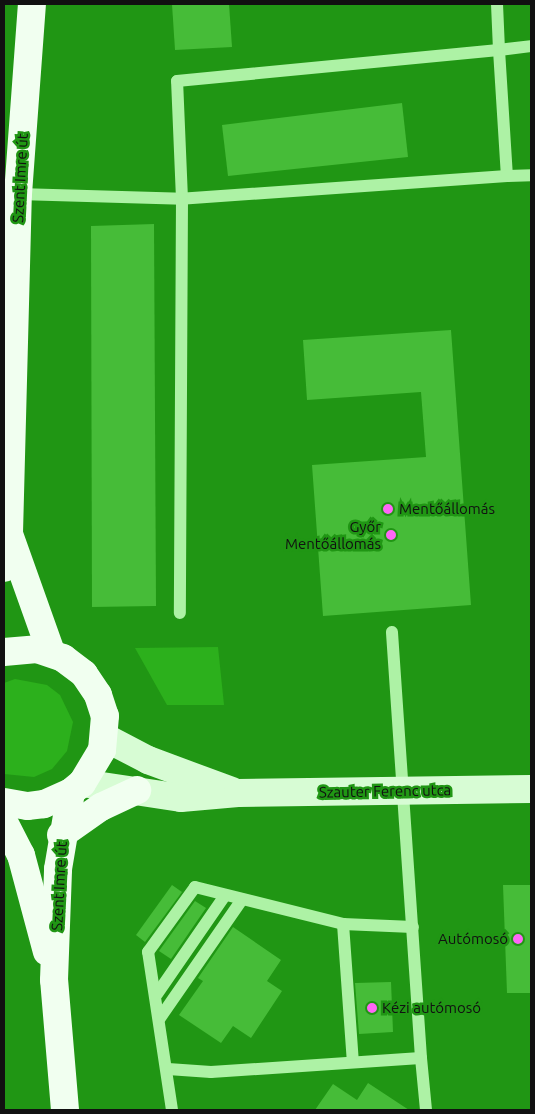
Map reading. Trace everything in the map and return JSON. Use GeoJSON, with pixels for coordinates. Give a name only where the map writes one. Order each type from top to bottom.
{"type":"FeatureCollection","features":[{"type":"Feature","properties":{"kind":"main road","name":"Szent Imre út"},"geometry":{"type":"LineString","coordinates":[[4,568],[9,533],[18,194],[32,4]]}},
{"type":"Feature","properties":{"kind":"main road","name":"Szent Imre út"},"geometry":{"type":"LineString","coordinates":[[9,533],[51,652]]}},
{"type":"Feature","properties":{"kind":"main road"},"geometry":{"type":"LineString","coordinates":[[4,652],[37,649],[51,652],[84,674],[98,695],[105,716],[104,737],[96,763],[77,788],[44,804],[27,806],[4,802]]}},
{"type":"Feature","properties":{"kind":"main road","name":"Szent Imre út"},"geometry":{"type":"LineString","coordinates":[[65,1110],[54,980],[61,835],[77,788]]}},
{"type":"Feature","properties":{"kind":"main road"},"geometry":{"type":"LineString","coordinates":[[61,835],[101,807],[137,790]]}},
{"type":"Feature","properties":{"kind":"main road","name":"Szent Imre út"},"geometry":{"type":"LineString","coordinates":[[4,822],[21,855],[54,980]]}},
{"type":"Feature","properties":{"kind":"main road"},"geometry":{"type":"LineString","coordinates":[[4,834],[21,855]]}},
{"type":"Feature","properties":{"kind":"street","name":"Szauter Ferenc utca"},"geometry":{"type":"LineString","coordinates":[[104,737],[148,760],[238,793]]}},
{"type":"Feature","properties":{"kind":"street","name":"Szauter Ferenc utca"},"geometry":{"type":"LineString","coordinates":[[77,788],[137,790],[181,798],[238,793],[531,789]]}},
{"type":"Feature","properties":{"kind":"lane"},"geometry":{"type":"LineString","coordinates":[[497,4],[507,176]]}},
{"type":"Feature","properties":{"kind":"lane"},"geometry":{"type":"LineString","coordinates":[[180,613],[182,199],[177,81],[531,46]]}},
{"type":"Feature","properties":{"kind":"lane"},"geometry":{"type":"LineString","coordinates":[[18,194],[182,199],[531,175]]}},
{"type":"Feature","properties":{"kind":"lane"},"geometry":{"type":"LineString","coordinates":[[392,632],[426,1110]]}},
{"type":"Feature","properties":{"kind":"lane"},"geometry":{"type":"LineString","coordinates":[[172,1110],[157,994],[148,952],[195,888],[224,897],[343,924],[412,927]]}},
{"type":"Feature","properties":{"kind":"lane"},"geometry":{"type":"LineString","coordinates":[[157,994],[224,897]]}},
{"type":"Feature","properties":{"kind":"lane"},"geometry":{"type":"LineString","coordinates":[[160,1018],[241,901]]}},
{"type":"Feature","properties":{"kind":"lane"},"geometry":{"type":"LineString","coordinates":[[343,924],[352,1062]]}},
{"type":"Feature","properties":{"kind":"lane"},"geometry":{"type":"LineString","coordinates":[[168,1069],[211,1072],[421,1058]]}},
{"type":"Feature","properties":{"kind":"green space"},"geometry":{"type":"Polygon","coordinates":[[[218,647],[224,705],[167,705],[135,648],[218,647]]]}},
{"type":"Feature","properties":{"kind":"green space"},"geometry":{"type":"Polygon","coordinates":[[[15,679],[47,685],[60,695],[73,722],[67,751],[52,769],[34,777],[4,774],[4,683],[15,679]]]}},
{"type":"Feature","properties":{"kind":"building"},"geometry":{"type":"Polygon","coordinates":[[[172,4],[229,4],[232,47],[175,50],[172,4]]]}},
{"type":"Feature","properties":{"kind":"building"},"geometry":{"type":"Polygon","coordinates":[[[402,103],[408,157],[228,176],[222,125],[402,103]]]}},
{"type":"Feature","properties":{"kind":"building"},"geometry":{"type":"Polygon","coordinates":[[[154,224],[156,606],[92,607],[91,226],[154,224]]]}},
{"type":"Feature","properties":{"kind":"building","name":"Győr Mentőállomás"},"geometry":{"type":"Polygon","coordinates":[[[451,330],[471,605],[323,616],[312,465],[426,457],[421,392],[307,400],[303,340],[451,330]]]}},
{"type":"Feature","properties":{"kind":"building"},"geometry":{"type":"Polygon","coordinates":[[[172,885],[182,892],[145,942],[136,935],[172,885]]]}},
{"type":"Feature","properties":{"kind":"building","name":"Autómosó"},"geometry":{"type":"Polygon","coordinates":[[[503,885],[531,885],[531,993],[507,993],[503,885]]]}},
{"type":"Feature","properties":{"kind":"building"},"geometry":{"type":"Polygon","coordinates":[[[195,901],[206,908],[171,959],[159,951],[195,901]]]}},
{"type":"Feature","properties":{"kind":"building"},"geometry":{"type":"Polygon","coordinates":[[[233,927],[281,960],[267,981],[282,991],[251,1038],[233,1026],[221,1043],[179,1015],[203,981],[198,978],[233,927]]]}},
{"type":"Feature","properties":{"kind":"building","name":"Kézi autómosó"},"geometry":{"type":"Polygon","coordinates":[[[391,982],[393,1032],[359,1034],[355,983],[391,982]]]}},
{"type":"Feature","properties":{"kind":"building"},"geometry":{"type":"Polygon","coordinates":[[[368,1083],[409,1110],[315,1110],[333,1084],[357,1100],[368,1083]]]}},
{"type":"Feature","properties":{"kind":"place","name":"Mentőállomás"},"geometry":{"type":"Point","coordinates":[388,509]}},
{"type":"Feature","properties":{"kind":"place","name":"Győr Mentőállomás"},"geometry":{"type":"Point","coordinates":[391,535]}},
{"type":"Feature","properties":{"kind":"place","name":"Autómosó"},"geometry":{"type":"Point","coordinates":[518,939]}},
{"type":"Feature","properties":{"kind":"place","name":"Kézi autómosó"},"geometry":{"type":"Point","coordinates":[372,1008]}}]}
